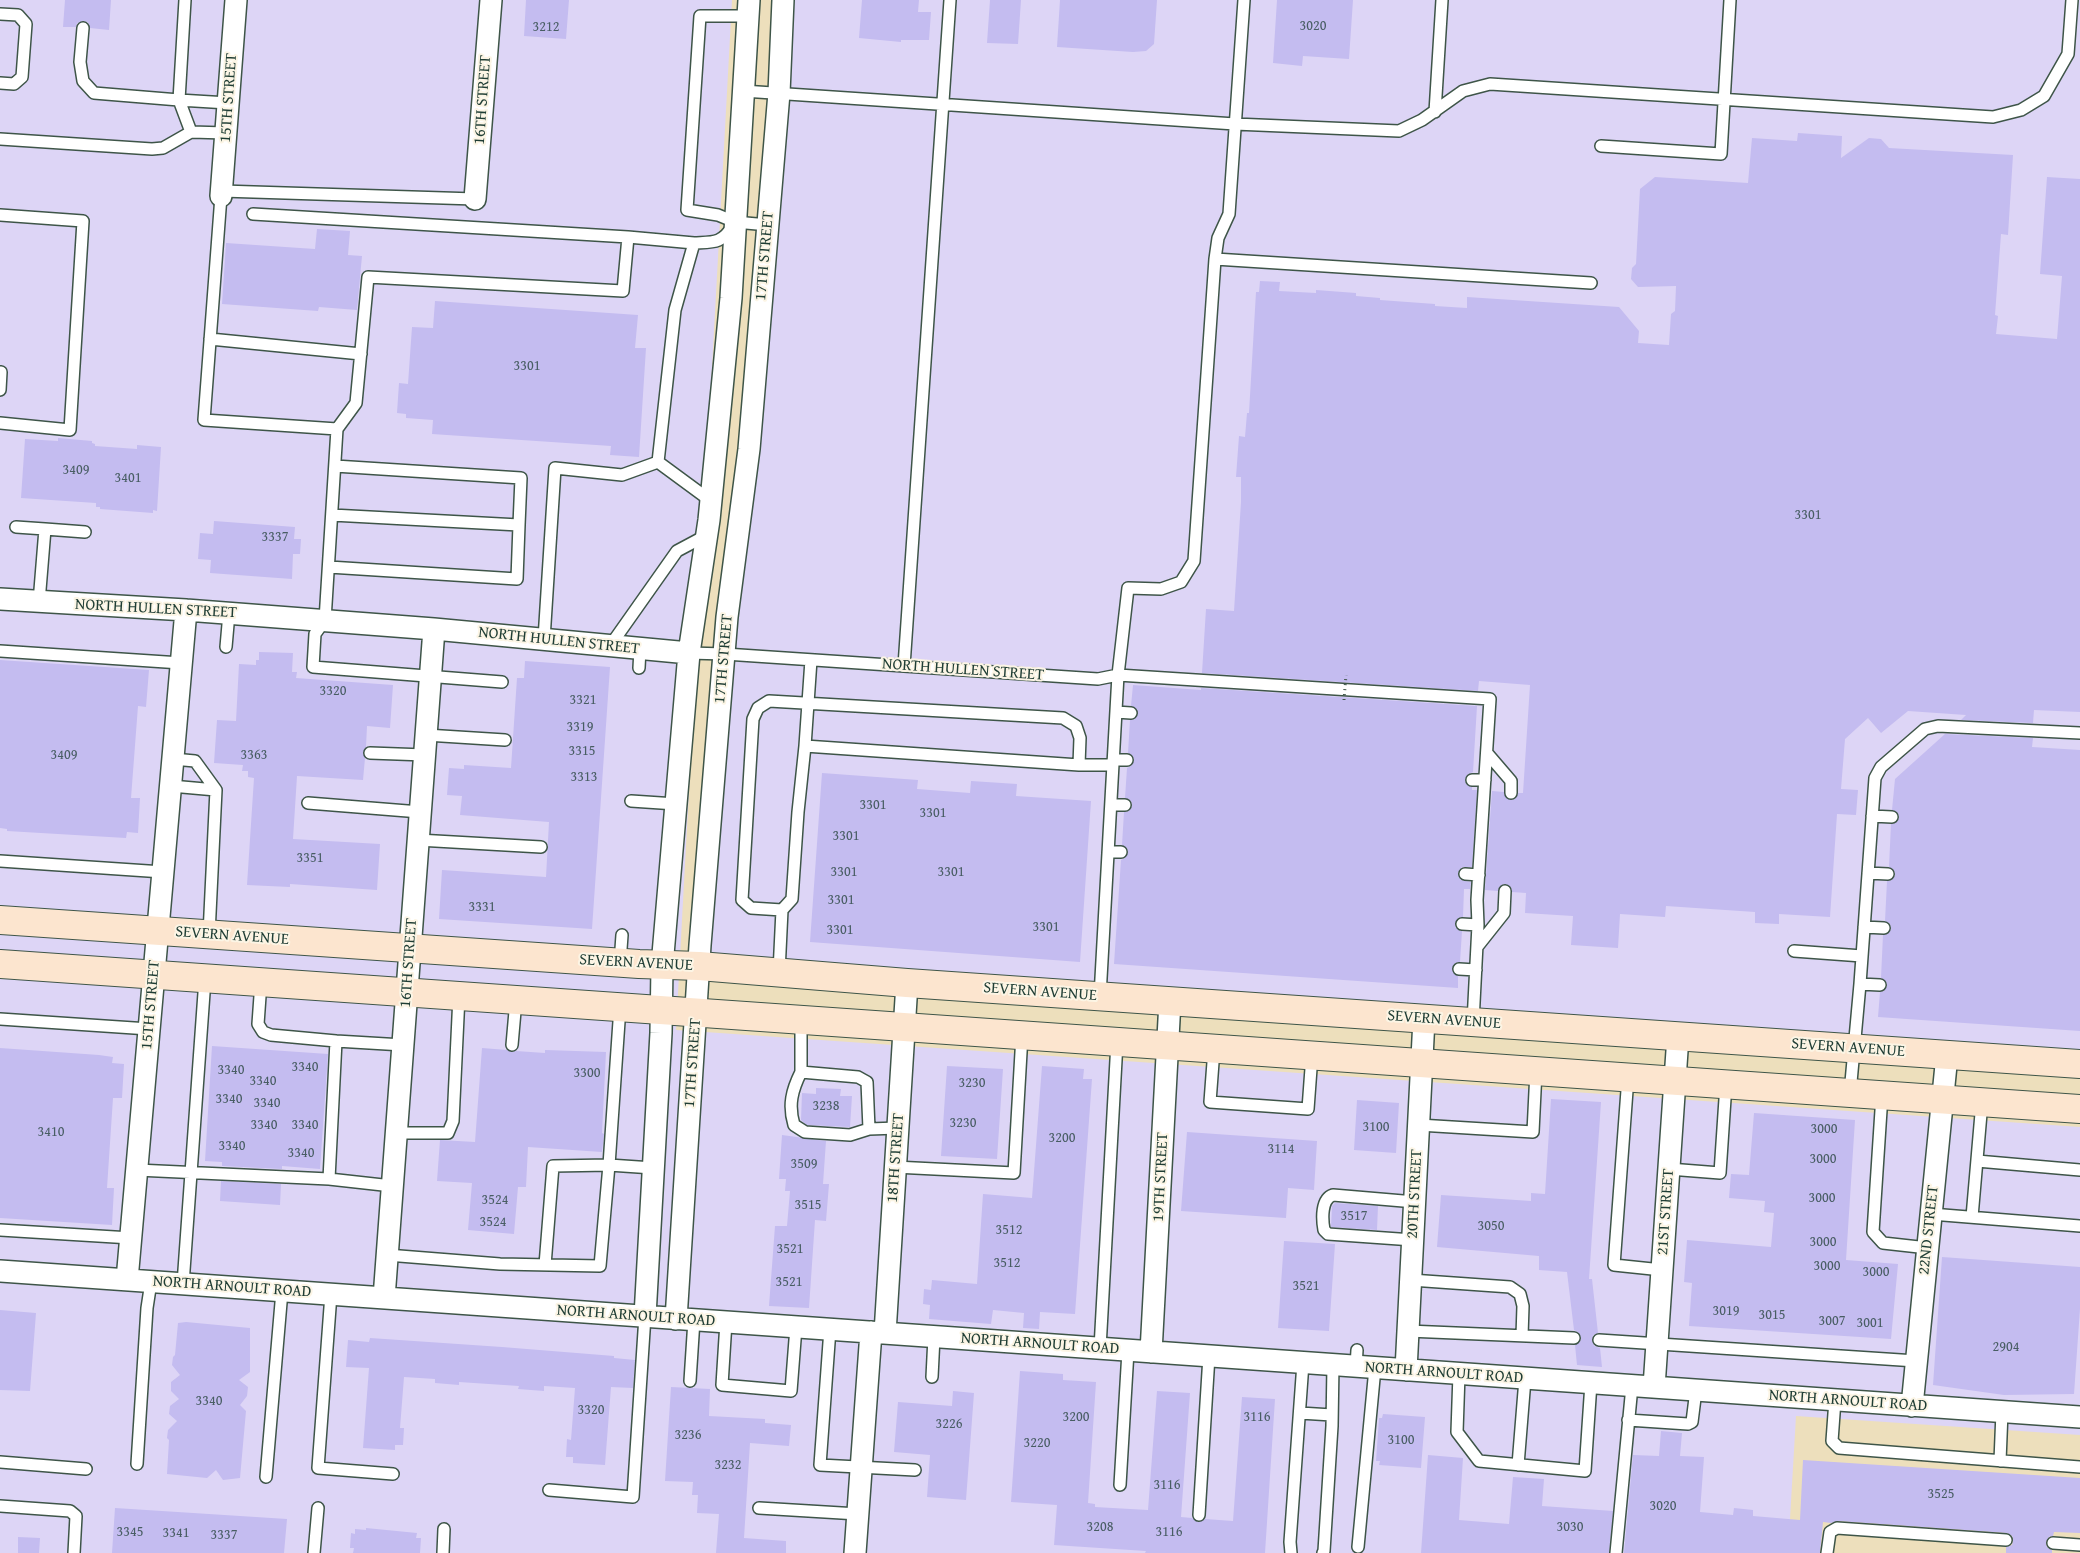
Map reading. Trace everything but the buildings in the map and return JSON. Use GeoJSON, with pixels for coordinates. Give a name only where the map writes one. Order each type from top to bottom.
{"type":"FeatureCollection","features":[{"type":"Feature","properties":{"kind":"street","name":"15TH STREET"},"geometry":{"type":"LineString","coordinates":[[222,194],[236,0]]}},
{"type":"Feature","properties":{"kind":"street","name":"16TH STREET"},"geometry":{"type":"LineString","coordinates":[[475,199],[491,0]]}},
{"type":"Feature","properties":{"kind":"street","name":"17TH STREET"},"geometry":{"type":"LineString","coordinates":[[685,1319],[699,966],[727,617],[749,449],[768,225],[784,0]]}},
{"type":"Feature","properties":{"kind":"street","name":"17TH STREET"},"geometry":{"type":"LineString","coordinates":[[645,1316],[662,1010],[662,966],[689,654],[707,535],[731,298],[748,8]]}},
{"type":"Feature","properties":{"kind":"street","name":"NORTH HULLEN STREET"},"geometry":{"type":"LineString","coordinates":[[0,600],[228,613],[544,639],[610,646],[640,659],[689,654]]}},
{"type":"Feature","properties":{"kind":"street","name":"15TH STREET"},"geometry":{"type":"LineString","coordinates":[[128,1280],[186,610]]}},
{"type":"Feature","properties":{"kind":"street","name":"16TH STREET"},"geometry":{"type":"LineString","coordinates":[[384,1298],[434,629]]}},
{"type":"Feature","properties":{"kind":"street","name":"SEVERN AVENUE"},"geometry":{"type":"LineString","coordinates":[[0,920],[662,966],[699,966],[907,983],[2080,1064]]}},
{"type":"Feature","properties":{"kind":"street"},"geometry":{"type":"LineString","coordinates":[[0,964],[2080,1109]]}},
{"type":"Feature","properties":{"kind":"street","name":"18TH STREET"},"geometry":{"type":"LineString","coordinates":[[855,1553],[862,1468],[895,1167],[907,983]]}},
{"type":"Feature","properties":{"kind":"street","name":"19TH STREET"},"geometry":{"type":"LineString","coordinates":[[1151,1352],[1170,1001]]}},
{"type":"Feature","properties":{"kind":"street","name":"20TH STREET"},"geometry":{"type":"LineString","coordinates":[[1406,1370],[1424,1019]]}},
{"type":"Feature","properties":{"kind":"street","name":"21ST STREET"},"geometry":{"type":"LineString","coordinates":[[1654,1388],[1678,1036]]}},
{"type":"Feature","properties":{"kind":"street","name":"22ND STREET"},"geometry":{"type":"LineString","coordinates":[[1912,1406],[1947,1055]]}},
{"type":"Feature","properties":{"kind":"street","name":"NORTH ARNOULT ROAD"},"geometry":{"type":"LineString","coordinates":[[0,1271],[1303,1363],[1333,1365],[1363,1362],[1406,1370],[2080,1418]]}},
{"type":"Feature","properties":{"kind":"lane"},"geometry":{"type":"LineString","coordinates":[[185,0],[178,100],[192,132]]}},
{"type":"Feature","properties":{"kind":"lane"},"geometry":{"type":"LineString","coordinates":[[904,666],[950,0]]}},
{"type":"Feature","properties":{"kind":"lane"},"geometry":{"type":"LineString","coordinates":[[1100,996],[1109,946],[1106,897],[1108,852],[1118,675],[1128,588],[1161,589],[1180,582],[1194,561],[1215,258],[1218,238],[1229,214],[1244,0]]}},
{"type":"Feature","properties":{"kind":"lane"},"geometry":{"type":"LineString","coordinates":[[1435,112],[1442,0]]}},
{"type":"Feature","properties":{"kind":"lane"},"geometry":{"type":"LineString","coordinates":[[1602,146],[1721,154],[1730,0]]}},
{"type":"Feature","properties":{"kind":"lane"},"geometry":{"type":"LineString","coordinates":[[743,91],[1235,124],[1399,131],[1435,112],[1463,91],[1490,84],[1993,117],[2021,110],[2044,96],[2068,54],[2072,0]]}},
{"type":"Feature","properties":{"kind":"lane"},"geometry":{"type":"LineString","coordinates":[[748,8],[700,16],[687,210],[718,215],[735,222],[768,225]]}},
{"type":"Feature","properties":{"kind":"lane"},"geometry":{"type":"LineString","coordinates":[[0,14],[18,15],[26,24],[22,77],[14,84],[0,83]]}},
{"type":"Feature","properties":{"kind":"lane"},"geometry":{"type":"LineString","coordinates":[[83,28],[80,62],[83,81],[94,93],[228,104]]}},
{"type":"Feature","properties":{"kind":"lane"},"geometry":{"type":"LineString","coordinates":[[0,139],[152,149],[163,148],[192,132],[226,133]]}},
{"type":"Feature","properties":{"kind":"lane"},"geometry":{"type":"LineString","coordinates":[[337,429],[204,420],[222,194],[475,199]]}},
{"type":"Feature","properties":{"kind":"lane"},"geometry":{"type":"LineString","coordinates":[[253,214],[628,237],[694,243],[714,242],[724,239],[735,222]]}},
{"type":"Feature","properties":{"kind":"lane"},"geometry":{"type":"LineString","coordinates":[[0,215],[84,221],[70,430],[0,424]]}},
{"type":"Feature","properties":{"kind":"lane"},"geometry":{"type":"LineString","coordinates":[[502,682],[313,667],[315,634],[325,620],[337,429],[356,403],[368,277],[623,291],[628,237]]}},
{"type":"Feature","properties":{"kind":"lane"},"geometry":{"type":"LineString","coordinates":[[658,462],[675,310],[694,243]]}},
{"type":"Feature","properties":{"kind":"lane"},"geometry":{"type":"LineString","coordinates":[[1215,258],[1591,283]]}},
{"type":"Feature","properties":{"kind":"lane"},"geometry":{"type":"LineString","coordinates":[[210,339],[361,354]]}},
{"type":"Feature","properties":{"kind":"lane"},"geometry":{"type":"LineString","coordinates":[[0,390],[1,372]]}},
{"type":"Feature","properties":{"kind":"lane"},"geometry":{"type":"LineString","coordinates":[[658,462],[711,500]]}},
{"type":"Feature","properties":{"kind":"lane"},"geometry":{"type":"LineString","coordinates":[[544,639],[555,468],[622,475],[658,462]]}},
{"type":"Feature","properties":{"kind":"lane"},"geometry":{"type":"LineString","coordinates":[[329,567],[516,579],[521,478],[335,466]]}},
{"type":"Feature","properties":{"kind":"lane"},"geometry":{"type":"LineString","coordinates":[[332,515],[519,526]]}},
{"type":"Feature","properties":{"kind":"lane"},"geometry":{"type":"LineString","coordinates":[[16,527],[85,532]]}},
{"type":"Feature","properties":{"kind":"lane"},"geometry":{"type":"LineString","coordinates":[[39,602],[45,529]]}},
{"type":"Feature","properties":{"kind":"lane"},"geometry":{"type":"LineString","coordinates":[[610,646],[677,551],[707,535]]}},
{"type":"Feature","properties":{"kind":"lane"},"geometry":{"type":"LineString","coordinates":[[226,647],[228,613]]}},
{"type":"Feature","properties":{"kind":"lane"},"geometry":{"type":"LineString","coordinates":[[0,651],[181,663]]}},
{"type":"Feature","properties":{"kind":"lane","name":"NORTH HULLEN STREET"},"geometry":{"type":"LineString","coordinates":[[689,654],[724,654],[1098,679],[1118,675],[1490,699],[1488,733]]}},
{"type":"Feature","properties":{"kind":"lane"},"geometry":{"type":"LineString","coordinates":[[779,973],[782,910],[792,899],[811,660]]}},
{"type":"Feature","properties":{"kind":"lane"},"geometry":{"type":"LineString","coordinates":[[782,910],[751,908],[742,900],[753,719],[758,708],[769,701],[1063,718],[1076,726],[1080,738],[1079,765]]}},
{"type":"Feature","properties":{"kind":"lane"},"geometry":{"type":"LineString","coordinates":[[1116,712],[1131,713]]}},
{"type":"Feature","properties":{"kind":"lane"},"geometry":{"type":"LineString","coordinates":[[1850,1093],[1875,778],[1881,767],[1925,729],[1938,726],[2080,733]]}},
{"type":"Feature","properties":{"kind":"lane"},"geometry":{"type":"LineString","coordinates":[[1473,1022],[1478,925],[1478,875],[1488,733],[1476,733]]}},
{"type":"Feature","properties":{"kind":"lane"},"geometry":{"type":"LineString","coordinates":[[370,753],[425,745],[505,740]]}},
{"type":"Feature","properties":{"kind":"lane"},"geometry":{"type":"LineString","coordinates":[[805,746],[1079,765],[1128,760]]}},
{"type":"Feature","properties":{"kind":"lane"},"geometry":{"type":"LineString","coordinates":[[1487,753],[1511,782],[1511,792]]}},
{"type":"Feature","properties":{"kind":"lane"},"geometry":{"type":"LineString","coordinates":[[173,759],[195,761],[216,790],[209,934]]}},
{"type":"Feature","properties":{"kind":"lane"},"geometry":{"type":"LineString","coordinates":[[1472,780],[1485,780]]}},
{"type":"Feature","properties":{"kind":"lane"},"geometry":{"type":"LineString","coordinates":[[170,786],[216,790]]}},
{"type":"Feature","properties":{"kind":"lane"},"geometry":{"type":"LineString","coordinates":[[630,801],[676,804]]}},
{"type":"Feature","properties":{"kind":"lane"},"geometry":{"type":"LineString","coordinates":[[308,803],[420,812]]}},
{"type":"Feature","properties":{"kind":"lane"},"geometry":{"type":"LineString","coordinates":[[1111,805],[1125,805]]}},
{"type":"Feature","properties":{"kind":"lane"},"geometry":{"type":"LineString","coordinates":[[1872,816],[1892,817]]}},
{"type":"Feature","properties":{"kind":"lane"},"geometry":{"type":"LineString","coordinates":[[1469,828],[1482,828]]}},
{"type":"Feature","properties":{"kind":"lane"},"geometry":{"type":"LineString","coordinates":[[418,840],[541,847]]}},
{"type":"Feature","properties":{"kind":"lane"},"geometry":{"type":"LineString","coordinates":[[1108,852],[1121,852]]}},
{"type":"Feature","properties":{"kind":"lane"},"geometry":{"type":"LineString","coordinates":[[0,860],[163,872]]}},
{"type":"Feature","properties":{"kind":"lane"},"geometry":{"type":"LineString","coordinates":[[1868,873],[1888,874]]}},
{"type":"Feature","properties":{"kind":"lane"},"geometry":{"type":"LineString","coordinates":[[1466,874],[1478,875]]}},
{"type":"Feature","properties":{"kind":"lane"},"geometry":{"type":"LineString","coordinates":[[1477,947],[1504,913],[1505,891]]}},
{"type":"Feature","properties":{"kind":"lane"},"geometry":{"type":"LineString","coordinates":[[1106,897],[1118,898]]}},
{"type":"Feature","properties":{"kind":"lane"},"geometry":{"type":"LineString","coordinates":[[1462,924],[1478,925]]}},
{"type":"Feature","properties":{"kind":"lane"},"geometry":{"type":"LineString","coordinates":[[1864,927],[1884,928]]}},
{"type":"Feature","properties":{"kind":"lane"},"geometry":{"type":"LineString","coordinates":[[620,963],[622,935]]}},
{"type":"Feature","properties":{"kind":"lane"},"geometry":{"type":"LineString","coordinates":[[1794,951],[1862,956]]}},
{"type":"Feature","properties":{"kind":"lane"},"geometry":{"type":"LineString","coordinates":[[1459,969],[1476,970]]}},
{"type":"Feature","properties":{"kind":"lane"},"geometry":{"type":"LineString","coordinates":[[183,1284],[205,978]]}},
{"type":"Feature","properties":{"kind":"lane"},"geometry":{"type":"LineString","coordinates":[[261,982],[258,1024],[263,1032],[272,1035],[336,1041],[403,1045]]}},
{"type":"Feature","properties":{"kind":"lane"},"geometry":{"type":"LineString","coordinates":[[1860,984],[1880,985]]}},
{"type":"Feature","properties":{"kind":"lane"},"geometry":{"type":"LineString","coordinates":[[396,1133],[448,1133],[453,1121],[459,996]]}},
{"type":"Feature","properties":{"kind":"lane"},"geometry":{"type":"LineString","coordinates":[[512,1045],[516,1000]]}},
{"type":"Feature","properties":{"kind":"lane"},"geometry":{"type":"LineString","coordinates":[[387,1255],[500,1264],[600,1266],[620,1008]]}},
{"type":"Feature","properties":{"kind":"lane"},"geometry":{"type":"LineString","coordinates":[[0,1019],[149,1029]]}},
{"type":"Feature","properties":{"kind":"lane"},"geometry":{"type":"LineString","coordinates":[[801,1020],[801,1072],[792,1090],[790,1113],[794,1125],[805,1132],[850,1135],[869,1129],[898,1128]]}},
{"type":"Feature","properties":{"kind":"lane"},"geometry":{"type":"LineString","coordinates":[[895,1167],[1014,1173],[1022,1035]]}},
{"type":"Feature","properties":{"kind":"lane"},"geometry":{"type":"LineString","coordinates":[[329,1179],[336,1041]]}},
{"type":"Feature","properties":{"kind":"lane"},"geometry":{"type":"LineString","coordinates":[[1100,1348],[1117,1042]]}},
{"type":"Feature","properties":{"kind":"lane"},"geometry":{"type":"LineString","coordinates":[[1214,1049],[1210,1102],[1308,1109],[1312,1056]]}},
{"type":"Feature","properties":{"kind":"lane"},"geometry":{"type":"LineString","coordinates":[[1419,1125],[1533,1132],[1536,1071]]}},
{"type":"Feature","properties":{"kind":"lane"},"geometry":{"type":"LineString","coordinates":[[801,1072],[858,1077],[867,1082],[869,1129]]}},
{"type":"Feature","properties":{"kind":"lane"},"geometry":{"type":"LineString","coordinates":[[1628,1077],[1614,1265],[1662,1270]]}},
{"type":"Feature","properties":{"kind":"lane"},"geometry":{"type":"LineString","coordinates":[[1669,1170],[1720,1173],[1726,1084]]}},
{"type":"Feature","properties":{"kind":"lane"},"geometry":{"type":"LineString","coordinates":[[1882,1095],[1873,1232],[1883,1243],[1928,1248]]}},
{"type":"Feature","properties":{"kind":"lane"},"geometry":{"type":"LineString","coordinates":[[1972,1217],[1982,1102]]}},
{"type":"Feature","properties":{"kind":"lane"},"geometry":{"type":"LineString","coordinates":[[1977,1160],[2080,1170]]}},
{"type":"Feature","properties":{"kind":"lane"},"geometry":{"type":"LineString","coordinates":[[545,1265],[553,1166],[609,1165],[653,1168]]}},
{"type":"Feature","properties":{"kind":"lane"},"geometry":{"type":"LineString","coordinates":[[137,1170],[329,1179],[392,1186]]}},
{"type":"Feature","properties":{"kind":"lane"},"geometry":{"type":"LineString","coordinates":[[1413,1240],[1328,1234],[1324,1230],[1324,1216],[1325,1202],[1329,1196],[1415,1202]]}},
{"type":"Feature","properties":{"kind":"lane"},"geometry":{"type":"LineString","coordinates":[[1931,1214],[2080,1226]]}},
{"type":"Feature","properties":{"kind":"lane"},"geometry":{"type":"LineString","coordinates":[[0,1230],[131,1238]]}},
{"type":"Feature","properties":{"kind":"lane"},"geometry":{"type":"LineString","coordinates":[[1411,1280],[1510,1287],[1520,1294],[1523,1306],[1522,1336]]}},
{"type":"Feature","properties":{"kind":"lane"},"geometry":{"type":"LineString","coordinates":[[137,1464],[147,1308],[151,1282]]}},
{"type":"Feature","properties":{"kind":"lane"},"geometry":{"type":"LineString","coordinates":[[266,1477],[282,1291]]}},
{"type":"Feature","properties":{"kind":"lane"},"geometry":{"type":"LineString","coordinates":[[331,1294],[318,1468],[392,1474]]}},
{"type":"Feature","properties":{"kind":"lane"},"geometry":{"type":"LineString","coordinates":[[549,1490],[633,1497],[645,1316]]}},
{"type":"Feature","properties":{"kind":"lane"},"geometry":{"type":"LineString","coordinates":[[685,1319],[690,1381]]}},
{"type":"Feature","properties":{"kind":"lane"},"geometry":{"type":"LineString","coordinates":[[726,1322],[722,1386],[791,1391],[796,1327]]}},
{"type":"Feature","properties":{"kind":"lane"},"geometry":{"type":"LineString","coordinates":[[830,1329],[820,1465],[915,1470]]}},
{"type":"Feature","properties":{"kind":"lane"},"geometry":{"type":"LineString","coordinates":[[1408,1331],[1574,1338]]}},
{"type":"Feature","properties":{"kind":"lane"},"geometry":{"type":"LineString","coordinates":[[932,1377],[934,1337]]}},
{"type":"Feature","properties":{"kind":"lane"},"geometry":{"type":"LineString","coordinates":[[1599,1340],[1916,1361]]}},
{"type":"Feature","properties":{"kind":"lane"},"geometry":{"type":"LineString","coordinates":[[1120,1485],[1128,1350]]}},
{"type":"Feature","properties":{"kind":"lane"},"geometry":{"type":"LineString","coordinates":[[1199,1515],[1209,1356]]}},
{"type":"Feature","properties":{"kind":"lane"},"geometry":{"type":"LineString","coordinates":[[1358,1547],[1363,1362]]}},
{"type":"Feature","properties":{"kind":"lane"},"geometry":{"type":"LineString","coordinates":[[1292,1553],[1290,1542],[1303,1363]]}},
{"type":"Feature","properties":{"kind":"lane"},"geometry":{"type":"LineString","coordinates":[[1322,1553],[1324,1551],[1332,1415],[1333,1365]]}},
{"type":"Feature","properties":{"kind":"lane"},"geometry":{"type":"LineString","coordinates":[[1459,1374],[1457,1432],[1479,1461],[1585,1471],[1591,1383]]}},
{"type":"Feature","properties":{"kind":"lane"},"geometry":{"type":"LineString","coordinates":[[1518,1465],[1525,1378]]}},
{"type":"Feature","properties":{"kind":"lane"},"geometry":{"type":"LineString","coordinates":[[1616,1553],[1632,1386]]}},
{"type":"Feature","properties":{"kind":"lane"},"geometry":{"type":"LineString","coordinates":[[1628,1420],[1688,1424],[1692,1422],[1696,1390]]}},
{"type":"Feature","properties":{"kind":"lane"},"geometry":{"type":"LineString","coordinates":[[1835,1400],[1832,1441],[1839,1448],[2080,1466]]}},
{"type":"Feature","properties":{"kind":"lane"},"geometry":{"type":"LineString","coordinates":[[2000,1461],[2002,1412]]}},
{"type":"Feature","properties":{"kind":"lane"},"geometry":{"type":"LineString","coordinates":[[1300,1413],[1332,1415]]}},
{"type":"Feature","properties":{"kind":"lane"},"geometry":{"type":"LineString","coordinates":[[0,1462],[86,1469]]}},
{"type":"Feature","properties":{"kind":"lane"},"geometry":{"type":"LineString","coordinates":[[0,1506],[70,1511],[76,1516],[74,1553]]}},
{"type":"Feature","properties":{"kind":"lane"},"geometry":{"type":"LineString","coordinates":[[314,1553],[318,1508]]}},
{"type":"Feature","properties":{"kind":"lane"},"geometry":{"type":"LineString","coordinates":[[759,1508],[858,1514]]}},
{"type":"Feature","properties":{"kind":"lane"},"geometry":{"type":"LineString","coordinates":[[1828,1553],[1830,1532],[1837,1528],[2006,1540]]}},
{"type":"Feature","properties":{"kind":"lane"},"geometry":{"type":"LineString","coordinates":[[443,1553],[444,1529]]}},
{"type":"Feature","properties":{"kind":"lane"},"geometry":{"type":"LineString","coordinates":[[2053,1544],[2080,1545]]}},
{"type":"Feature","properties":{"kind":"path"},"geometry":{"type":"LineString","coordinates":[[1344,700],[1346,675]]}},
{"type":"Feature","properties":{"kind":"shaded area"},"geometry":{"type":"Polygon","coordinates":[[[0,0],[732,0],[676,1030],[2080,1127],[2080,1435],[1796,1416],[1788,1553],[0,1553],[0,0]]]}},
{"type":"Feature","properties":{"kind":"shaded area"},"geometry":{"type":"Polygon","coordinates":[[[779,0],[2080,0],[2080,1064],[699,966],[779,0]]]}}]}
